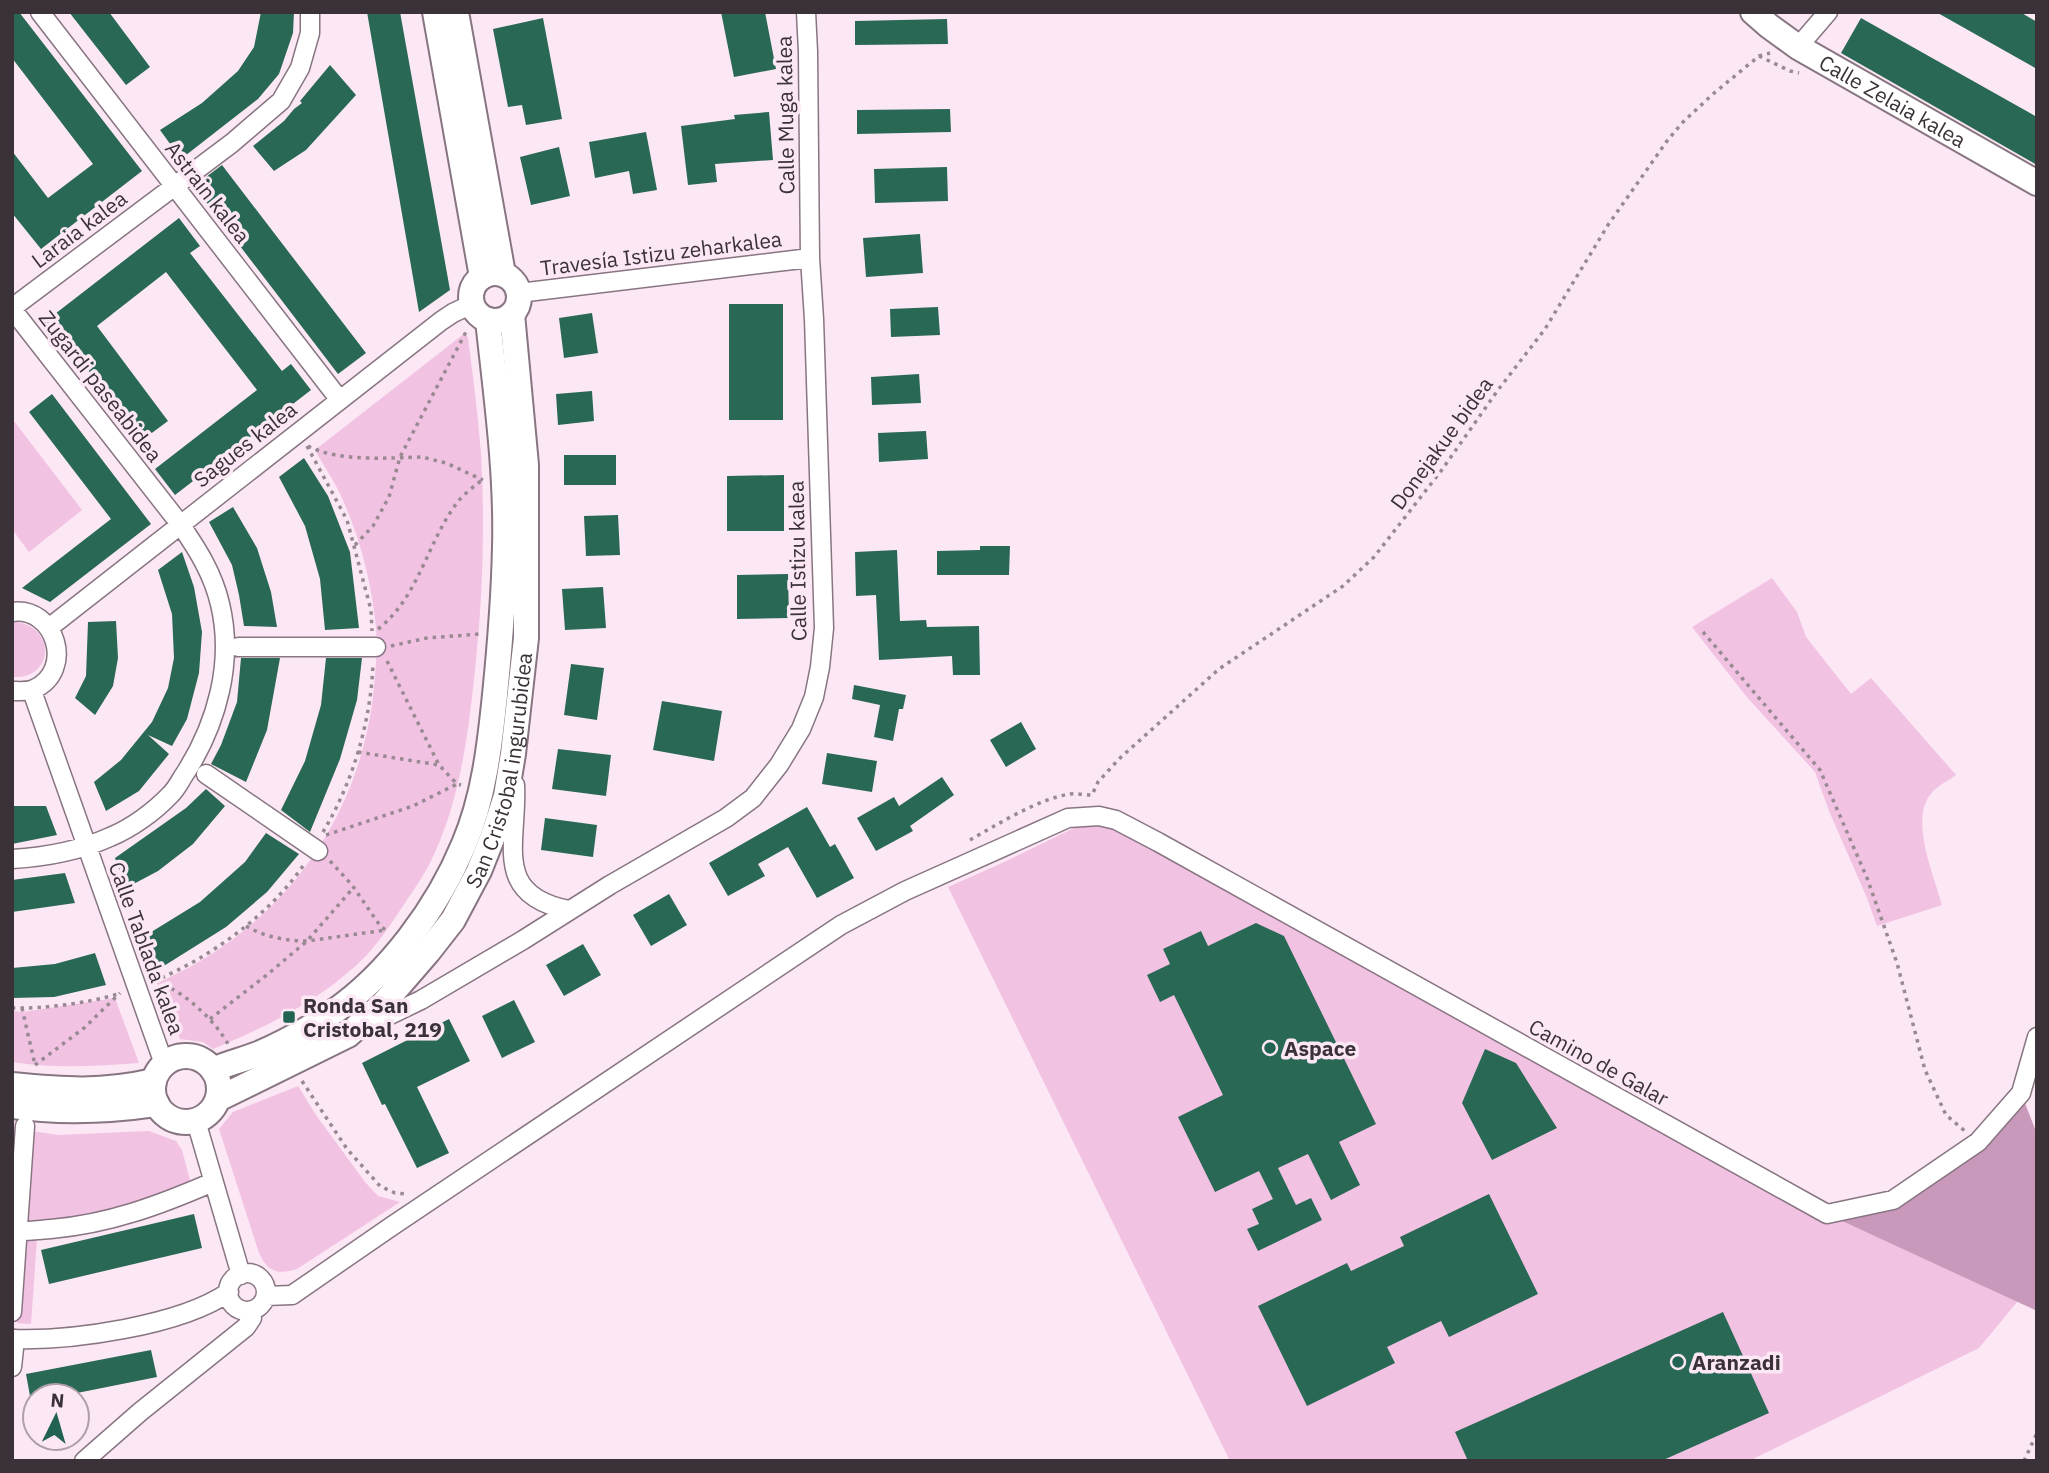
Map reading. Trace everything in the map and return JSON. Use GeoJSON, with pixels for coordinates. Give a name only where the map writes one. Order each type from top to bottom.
{"type":"FeatureCollection","features":[{"type":"Feature","properties":{"kind":"street","name":"Astrain kalea"},"geometry":{"type":"LineString","coordinates":[[40,12],[339,400]]}},
{"type":"Feature","properties":{"kind":"street","name":"Laraia kalea"},"geometry":{"type":"LineString","coordinates":[[12,308],[232,143],[281,101],[300,68],[310,33],[310,12]]}},
{"type":"Feature","properties":{"kind":"street","name":"San Cristobal ingurubidea"},"geometry":{"type":"LineString","coordinates":[[218,1099],[348,1035],[383,1004],[453,920],[479,871],[506,796],[526,638],[527,502],[522,411],[492,302],[435,12]]}},
{"type":"Feature","properties":{"kind":"street","name":"San Cristobal ingurubidea"},"geometry":{"type":"LineString","coordinates":[[213,1070],[287,1040],[333,1013],[366,985],[420,924],[444,886],[465,843],[477,805],[489,743],[501,637],[505,545],[492,302],[456,12]]}},
{"type":"Feature","properties":{"kind":"street","name":"Calle Muga kalea"},"geometry":{"type":"LineString","coordinates":[[806,12],[810,258]]}},
{"type":"Feature","properties":{"kind":"street","name":"Calle Zelaia kalea"},"geometry":{"type":"LineString","coordinates":[[1753,12],[1798,47],[2037,183]]}},
{"type":"Feature","properties":{"kind":"street"},"geometry":{"type":"LineString","coordinates":[[1798,47],[1828,12]]}},
{"type":"Feature","properties":{"kind":"street","name":"Travesía Istizu zeharkalea"},"geometry":{"type":"LineString","coordinates":[[492,302],[810,258]]}},
{"type":"Feature","properties":{"kind":"street","name":"Calle Istizu kalea"},"geometry":{"type":"LineString","coordinates":[[348,1035],[421,1000],[726,818],[753,798],[779,765],[801,729],[814,697],[824,628],[810,258]]}},
{"type":"Feature","properties":{"kind":"street","name":"Sagues kalea"},"geometry":{"type":"LineString","coordinates":[[50,627],[453,313],[492,302]]}},
{"type":"Feature","properties":{"kind":"street","name":"Zugardi paseabidea"},"geometry":{"type":"LineString","coordinates":[[12,308],[180,524]]}},
{"type":"Feature","properties":{"kind":"street","name":"Calle Tablada kalea"},"geometry":{"type":"LineString","coordinates":[[12,859],[57,854],[86,847],[113,836],[145,816],[172,793],[203,742],[214,715],[222,683],[225,641],[220,606],[203,557],[180,524]]}},
{"type":"Feature","properties":{"kind":"street"},"geometry":{"type":"LineString","coordinates":[[12,612],[35,615],[50,627],[58,653],[51,675],[44,684],[32,691],[12,691]]}},
{"type":"Feature","properties":{"kind":"street"},"geometry":{"type":"LineString","coordinates":[[238,647],[374,642]]}},
{"type":"Feature","properties":{"kind":"street","name":"Calle Tablada kalea"},"geometry":{"type":"LineString","coordinates":[[32,691],[86,847],[158,1083]]}},
{"type":"Feature","properties":{"kind":"street"},"geometry":{"type":"LineString","coordinates":[[513,754],[513,865],[518,880],[539,900],[552,907],[569,910]]}},
{"type":"Feature","properties":{"kind":"street"},"geometry":{"type":"LineString","coordinates":[[205,774],[315,849]]}},
{"type":"Feature","properties":{"kind":"street","name":"Camino de Galar"},"geometry":{"type":"LineString","coordinates":[[266,1296],[292,1295],[841,925],[905,891],[1068,818],[1098,816],[1116,821],[1158,842],[1827,1214],[1893,1200],[1978,1142],[2021,1093],[2037,1037]]}},
{"type":"Feature","properties":{"kind":"street"},"geometry":{"type":"LineString","coordinates":[[12,1312],[19,1116],[113,1109],[158,1083],[174,1058],[185,1056],[196,1057],[213,1070],[218,1079],[218,1099],[205,1116],[196,1121],[184,1122],[164,1113],[158,1083]]}},
{"type":"Feature","properties":{"kind":"street"},"geometry":{"type":"LineString","coordinates":[[12,1085],[74,1091],[158,1083]]}},
{"type":"Feature","properties":{"kind":"street"},"geometry":{"type":"LineString","coordinates":[[196,1121],[241,1275]]}},
{"type":"Feature","properties":{"kind":"street"},"geometry":{"type":"LineString","coordinates":[[15,1231],[110,1221],[172,1200],[213,1181]]}},
{"type":"Feature","properties":{"kind":"street"},"geometry":{"type":"LineString","coordinates":[[252,1274],[265,1284],[266,1296],[261,1306],[246,1311],[232,1303],[229,1292],[232,1282],[241,1275],[252,1274]]}},
{"type":"Feature","properties":{"kind":"street"},"geometry":{"type":"LineString","coordinates":[[12,1367],[13,1339],[74,1336],[135,1327],[184,1313],[229,1292]]}},
{"type":"Feature","properties":{"kind":"street"},"geometry":{"type":"LineString","coordinates":[[84,1461],[246,1327],[252,1318],[251,1311]]}},
{"type":"Feature","properties":{"kind":"path","name":"Donejakue bidea"},"geometry":{"type":"LineString","coordinates":[[1092,795],[1098,782],[1119,759],[1219,670],[1343,586],[1374,557],[1545,330],[1608,225],[1667,141],[1683,122],[1759,56]]}},
{"type":"Feature","properties":{"kind":"path"},"geometry":{"type":"LineString","coordinates":[[355,545],[373,526],[389,497],[400,457],[492,302]]}},
{"type":"Feature","properties":{"kind":"path"},"geometry":{"type":"LineString","coordinates":[[374,642],[384,624],[409,592],[453,508],[482,480],[433,459],[337,454],[315,450],[306,445],[347,520],[371,610],[374,642],[369,696],[358,752],[345,788],[320,836],[393,814],[457,784],[439,765],[396,678],[374,642]]}},
{"type":"Feature","properties":{"kind":"path"},"geometry":{"type":"LineString","coordinates":[[1703,632],[1820,770],[1867,878],[1898,963],[1925,1069],[1946,1115],[1978,1142]]}},
{"type":"Feature","properties":{"kind":"path"},"geometry":{"type":"LineString","coordinates":[[374,642],[394,645],[427,638],[478,634],[485,636]]}},
{"type":"Feature","properties":{"kind":"path"},"geometry":{"type":"LineString","coordinates":[[358,752],[439,765]]}},
{"type":"Feature","properties":{"kind":"path"},"geometry":{"type":"LineString","coordinates":[[230,1048],[210,1019],[175,990],[154,981],[210,952],[246,926],[279,894],[315,849],[341,871],[381,927],[386,930],[307,941],[283,939],[246,926]]}},
{"type":"Feature","properties":{"kind":"path"},"geometry":{"type":"LineString","coordinates":[[210,1019],[307,941],[354,887]]}},
{"type":"Feature","properties":{"kind":"path"},"geometry":{"type":"LineString","coordinates":[[12,1008],[103,998],[120,993],[84,1028],[35,1065]]}},
{"type":"Feature","properties":{"kind":"path"},"geometry":{"type":"LineString","coordinates":[[22,1009],[36,1071]]}},
{"type":"Feature","properties":{"kind":"path"},"geometry":{"type":"LineString","coordinates":[[302,1081],[347,1149],[380,1186],[395,1194],[417,1194]]}},
{"type":"Feature","properties":{"kind":"path"},"geometry":{"type":"LineString","coordinates":[[2025,1461],[2037,1433]]}},
{"type":"Feature","properties":{"kind":"shaded area"},"geometry":{"type":"Polygon","coordinates":[[[465,333],[468,338],[481,454],[482,583],[476,660],[462,765],[440,841],[423,876],[380,939],[366,956],[332,985],[275,1021],[213,1049],[203,1042],[180,1039],[157,983],[200,961],[239,935],[273,904],[304,869],[329,831],[349,789],[364,744],[373,697],[376,654],[372,595],[348,512],[315,450],[465,333]]]}},
{"type":"Feature","properties":{"kind":"shaded area"},"geometry":{"type":"Polygon","coordinates":[[[14,421],[82,510],[29,552],[12,529],[14,421]]]}},
{"type":"Feature","properties":{"kind":"shaded area"},"geometry":{"type":"Polygon","coordinates":[[[1772,578],[1797,612],[1806,637],[1851,694],[1871,678],[1956,775],[1930,795],[1924,806],[1922,819],[1929,864],[1942,905],[1877,926],[1815,772],[1746,696],[1692,627],[1772,578]]]}},
{"type":"Feature","properties":{"kind":"shaded area"},"geometry":{"type":"Polygon","coordinates":[[[12,623],[29,626],[44,642],[42,662],[26,676],[12,677],[12,623]]]}},
{"type":"Feature","properties":{"kind":"shaded area"},"geometry":{"type":"Polygon","coordinates":[[[1099,816],[1827,1214],[2018,1301],[1979,1348],[1749,1461],[1230,1461],[948,887],[1099,816]]]}},
{"type":"Feature","properties":{"kind":"shaded area"},"geometry":{"type":"Polygon","coordinates":[[[115,998],[139,1063],[60,1066],[12,1062],[12,1011],[23,1012],[115,998]]]}},
{"type":"Feature","properties":{"kind":"shaded area"},"geometry":{"type":"Polygon","coordinates":[[[298,1086],[365,1182],[378,1196],[400,1202],[297,1269],[279,1272],[270,1268],[259,1253],[219,1129],[233,1112],[298,1086]]]}},
{"type":"Feature","properties":{"kind":"shaded area"},"geometry":{"type":"Polygon","coordinates":[[[2021,1093],[2037,1134],[2037,1311],[1827,1214],[1893,1200],[1978,1142],[2021,1093]]]}},
{"type":"Feature","properties":{"kind":"shaded area"},"geometry":{"type":"Polygon","coordinates":[[[12,1128],[58,1135],[149,1131],[176,1141],[182,1150],[191,1184],[104,1214],[53,1223],[12,1222],[12,1128]]]}},
{"type":"Feature","properties":{"kind":"shaded area"},"geometry":{"type":"Polygon","coordinates":[[[24,1238],[37,1239],[31,1324],[17,1323],[24,1238]]]}},
{"type":"Feature","properties":{"kind":"building"},"geometry":{"type":"Polygon","coordinates":[[[12,12],[19,12],[142,171],[41,249],[12,213],[12,151],[48,198],[93,164],[12,58],[12,12]]]}},
{"type":"Feature","properties":{"kind":"building"},"geometry":{"type":"Polygon","coordinates":[[[69,12],[109,12],[150,67],[126,85],[69,12]]]}},
{"type":"Feature","properties":{"kind":"building"},"geometry":{"type":"Polygon","coordinates":[[[261,12],[294,12],[293,33],[279,74],[258,99],[181,159],[160,130],[202,103],[238,71],[254,47],[261,12]]]}},
{"type":"Feature","properties":{"kind":"building"},"geometry":{"type":"Polygon","coordinates":[[[367,12],[400,12],[450,290],[419,312],[367,12]]]}},
{"type":"Feature","properties":{"kind":"building"},"geometry":{"type":"Polygon","coordinates":[[[721,12],[765,12],[776,69],[734,77],[721,12]]]}},
{"type":"Feature","properties":{"kind":"building"},"geometry":{"type":"Polygon","coordinates":[[[1936,12],[2020,12],[2037,22],[2037,69],[1936,12]]]}},
{"type":"Feature","properties":{"kind":"building"},"geometry":{"type":"Polygon","coordinates":[[[543,18],[562,119],[526,125],[522,105],[508,107],[493,29],[543,18]]]}},
{"type":"Feature","properties":{"kind":"building"},"geometry":{"type":"Polygon","coordinates":[[[1861,18],[2037,117],[2037,165],[1841,53],[1861,18]]]}},
{"type":"Feature","properties":{"kind":"building"},"geometry":{"type":"Polygon","coordinates":[[[947,19],[948,44],[855,45],[855,21],[947,19]]]}},
{"type":"Feature","properties":{"kind":"building"},"geometry":{"type":"Polygon","coordinates":[[[330,65],[356,95],[306,150],[274,171],[253,146],[302,103],[300,101],[330,65]]]}},
{"type":"Feature","properties":{"kind":"building"},"geometry":{"type":"Polygon","coordinates":[[[950,109],[951,132],[857,134],[857,110],[950,109]]]}},
{"type":"Feature","properties":{"kind":"building"},"geometry":{"type":"Polygon","coordinates":[[[769,112],[773,160],[715,164],[717,182],[688,185],[681,126],[735,119],[734,115],[769,112]]]}},
{"type":"Feature","properties":{"kind":"building"},"geometry":{"type":"Polygon","coordinates":[[[646,132],[657,190],[633,194],[629,171],[595,178],[589,142],[646,132]]]}},
{"type":"Feature","properties":{"kind":"building"},"geometry":{"type":"Polygon","coordinates":[[[559,147],[570,196],[531,205],[520,157],[559,147]]]}},
{"type":"Feature","properties":{"kind":"building"},"geometry":{"type":"Polygon","coordinates":[[[222,165],[366,353],[338,374],[194,186],[222,165]]]}},
{"type":"Feature","properties":{"kind":"building"},"geometry":{"type":"Polygon","coordinates":[[[947,167],[948,201],[875,203],[874,169],[947,167]]]}},
{"type":"Feature","properties":{"kind":"building"},"geometry":{"type":"Polygon","coordinates":[[[179,218],[200,246],[190,253],[282,371],[291,364],[311,390],[175,495],[155,469],[257,390],[166,272],[97,326],[168,421],[141,441],[70,346],[63,352],[42,324],[179,218]]]}},
{"type":"Feature","properties":{"kind":"building"},"geometry":{"type":"Polygon","coordinates":[[[920,234],[923,273],[866,277],[863,238],[920,234]]]}},
{"type":"Feature","properties":{"kind":"building"},"geometry":{"type":"Polygon","coordinates":[[[729,304],[783,304],[783,420],[729,420],[729,304]]]}},
{"type":"Feature","properties":{"kind":"building"},"geometry":{"type":"Polygon","coordinates":[[[938,307],[940,335],[891,337],[890,309],[938,307]]]}},
{"type":"Feature","properties":{"kind":"building"},"geometry":{"type":"Polygon","coordinates":[[[592,313],[598,353],[564,358],[559,318],[592,313]]]}},
{"type":"Feature","properties":{"kind":"building"},"geometry":{"type":"Polygon","coordinates":[[[919,374],[921,403],[872,405],[871,377],[919,374]]]}},
{"type":"Feature","properties":{"kind":"building"},"geometry":{"type":"Polygon","coordinates":[[[592,391],[594,421],[558,425],[556,394],[592,391]]]}},
{"type":"Feature","properties":{"kind":"building"},"geometry":{"type":"Polygon","coordinates":[[[52,394],[151,524],[50,602],[22,588],[111,519],[29,412],[52,394]]]}},
{"type":"Feature","properties":{"kind":"building"},"geometry":{"type":"Polygon","coordinates":[[[926,431],[928,459],[879,462],[878,433],[926,431]]]}},
{"type":"Feature","properties":{"kind":"building"},"geometry":{"type":"Polygon","coordinates":[[[564,455],[616,455],[616,485],[564,485],[564,455]]]}},
{"type":"Feature","properties":{"kind":"building"},"geometry":{"type":"Polygon","coordinates":[[[304,458],[328,496],[350,552],[359,628],[325,630],[320,579],[305,526],[279,477],[304,458]]]}},
{"type":"Feature","properties":{"kind":"building"},"geometry":{"type":"Polygon","coordinates":[[[784,475],[784,531],[727,531],[727,476],[784,475]]]}},
{"type":"Feature","properties":{"kind":"building"},"geometry":{"type":"Polygon","coordinates":[[[233,507],[257,548],[271,592],[277,627],[244,626],[232,565],[209,522],[233,507]]]}},
{"type":"Feature","properties":{"kind":"building"},"geometry":{"type":"Polygon","coordinates":[[[618,515],[620,555],[586,556],[584,516],[618,515]]]}},
{"type":"Feature","properties":{"kind":"building"},"geometry":{"type":"Polygon","coordinates":[[[980,546],[1010,546],[1009,575],[937,575],[937,551],[980,550],[980,546]]]}},
{"type":"Feature","properties":{"kind":"building"},"geometry":{"type":"Polygon","coordinates":[[[897,550],[900,621],[926,620],[927,627],[979,626],[980,675],[953,675],[952,656],[879,660],[876,595],[856,596],[855,552],[897,550]]]}},
{"type":"Feature","properties":{"kind":"building"},"geometry":{"type":"Polygon","coordinates":[[[182,552],[194,587],[202,632],[199,673],[187,719],[172,746],[148,735],[169,754],[139,791],[106,811],[94,782],[121,760],[152,722],[168,688],[174,658],[172,614],[158,570],[182,552]]]}},
{"type":"Feature","properties":{"kind":"building"},"geometry":{"type":"Polygon","coordinates":[[[788,574],[789,618],[737,619],[737,575],[788,574]]]}},
{"type":"Feature","properties":{"kind":"building"},"geometry":{"type":"Polygon","coordinates":[[[603,587],[606,628],[565,630],[562,589],[603,587]]]}},
{"type":"Feature","properties":{"kind":"building"},"geometry":{"type":"Polygon","coordinates":[[[116,621],[118,658],[113,686],[95,715],[75,698],[86,676],[88,622],[116,621]]]}},
{"type":"Feature","properties":{"kind":"building"},"geometry":{"type":"Polygon","coordinates":[[[241,658],[280,658],[267,730],[246,782],[211,764],[237,702],[241,658]]]}},
{"type":"Feature","properties":{"kind":"building"},"geometry":{"type":"Polygon","coordinates":[[[326,658],[362,658],[357,700],[340,759],[310,832],[281,810],[305,761],[321,705],[326,658]]]}},
{"type":"Feature","properties":{"kind":"building"},"geometry":{"type":"Polygon","coordinates":[[[571,664],[604,668],[597,720],[564,715],[571,664]]]}},
{"type":"Feature","properties":{"kind":"building"},"geometry":{"type":"Polygon","coordinates":[[[854,685],[906,695],[903,709],[899,709],[893,741],[874,737],[880,705],[852,699],[854,685]]]}},
{"type":"Feature","properties":{"kind":"building"},"geometry":{"type":"Polygon","coordinates":[[[662,701],[722,711],[714,761],[653,750],[662,701]]]}},
{"type":"Feature","properties":{"kind":"building"},"geometry":{"type":"Polygon","coordinates":[[[1021,722],[1036,749],[1006,767],[990,740],[1021,722]]]}},
{"type":"Feature","properties":{"kind":"building"},"geometry":{"type":"Polygon","coordinates":[[[558,749],[611,755],[606,796],[552,789],[558,749]]]}},
{"type":"Feature","properties":{"kind":"building"},"geometry":{"type":"Polygon","coordinates":[[[827,753],[877,761],[872,792],[822,784],[827,753]]]}},
{"type":"Feature","properties":{"kind":"building"},"geometry":{"type":"Polygon","coordinates":[[[942,777],[954,795],[910,826],[913,831],[876,851],[857,818],[894,797],[899,806],[942,777]]]}},
{"type":"Feature","properties":{"kind":"building"},"geometry":{"type":"Polygon","coordinates":[[[206,789],[225,806],[193,844],[158,871],[126,888],[115,858],[186,808],[206,789]]]}},
{"type":"Feature","properties":{"kind":"building"},"geometry":{"type":"Polygon","coordinates":[[[12,806],[46,806],[57,835],[12,844],[12,806]]]}},
{"type":"Feature","properties":{"kind":"building"},"geometry":{"type":"Polygon","coordinates":[[[807,807],[830,847],[835,844],[854,878],[817,898],[788,847],[758,864],[765,876],[728,896],[709,863],[807,807]]]}},
{"type":"Feature","properties":{"kind":"building"},"geometry":{"type":"Polygon","coordinates":[[[545,818],[597,825],[593,857],[541,850],[545,818]]]}},
{"type":"Feature","properties":{"kind":"building"},"geometry":{"type":"Polygon","coordinates":[[[266,833],[299,854],[267,892],[226,927],[159,969],[148,934],[200,902],[245,862],[266,833]]]}},
{"type":"Feature","properties":{"kind":"building"},"geometry":{"type":"Polygon","coordinates":[[[65,873],[75,903],[12,912],[12,880],[65,873]]]}},
{"type":"Feature","properties":{"kind":"building"},"geometry":{"type":"Polygon","coordinates":[[[669,894],[687,925],[651,946],[633,915],[669,894]]]}},
{"type":"Feature","properties":{"kind":"building","name":"Aspace"},"geometry":{"type":"Polygon","coordinates":[[[1256,923],[1284,936],[1376,1124],[1339,1142],[1360,1185],[1331,1200],[1308,1154],[1278,1168],[1296,1205],[1311,1198],[1322,1220],[1258,1251],[1247,1229],[1259,1224],[1252,1209],[1273,1199],[1259,1171],[1215,1192],[1178,1117],[1223,1095],[1174,995],[1160,1002],[1147,975],[1170,964],[1163,949],[1201,931],[1208,946],[1256,923]]]}},
{"type":"Feature","properties":{"kind":"building"},"geometry":{"type":"Polygon","coordinates":[[[583,944],[601,975],[564,996],[546,965],[583,944]]]}},
{"type":"Feature","properties":{"kind":"building"},"geometry":{"type":"Polygon","coordinates":[[[95,953],[106,985],[54,997],[12,998],[12,968],[55,964],[95,953]]]}},
{"type":"Feature","properties":{"kind":"building"},"geometry":{"type":"Polygon","coordinates":[[[514,1000],[535,1042],[502,1058],[482,1016],[514,1000]]]}},
{"type":"Feature","properties":{"kind":"building"},"geometry":{"type":"Polygon","coordinates":[[[449,1019],[470,1061],[417,1087],[449,1153],[417,1168],[362,1063],[449,1019]]]}},
{"type":"Feature","properties":{"kind":"building"},"geometry":{"type":"Polygon","coordinates":[[[1485,1049],[1516,1063],[1557,1128],[1492,1160],[1462,1103],[1485,1049]]]}},
{"type":"Feature","properties":{"kind":"building"},"geometry":{"type":"Polygon","coordinates":[[[1489,1194],[1538,1294],[1449,1337],[1441,1321],[1387,1347],[1395,1363],[1307,1406],[1258,1306],[1347,1263],[1351,1271],[1404,1246],[1400,1237],[1489,1194]]]}},
{"type":"Feature","properties":{"kind":"building"},"geometry":{"type":"Polygon","coordinates":[[[194,1214],[202,1248],[49,1284],[41,1250],[194,1214]]]}},
{"type":"Feature","properties":{"kind":"building","name":"Aranzadi"},"geometry":{"type":"Polygon","coordinates":[[[1723,1312],[1769,1413],[1661,1461],[1468,1461],[1455,1432],[1723,1312]]]}},
{"type":"Feature","properties":{"kind":"building"},"geometry":{"type":"Polygon","coordinates":[[[151,1350],[157,1377],[91,1390],[91,1382],[27,1382],[26,1374],[151,1350]]]}},
{"type":"Feature","properties":{"kind":"place","name":"Ronda San Cristobal, 219"},"geometry":{"type":"Point","coordinates":[289,1017]}},
{"type":"Feature","properties":{"kind":"place","name":"Aspace"},"geometry":{"type":"Point","coordinates":[1270,1048]}},
{"type":"Feature","properties":{"kind":"place","name":"Aranzadi"},"geometry":{"type":"Point","coordinates":[1678,1362]}}]}
